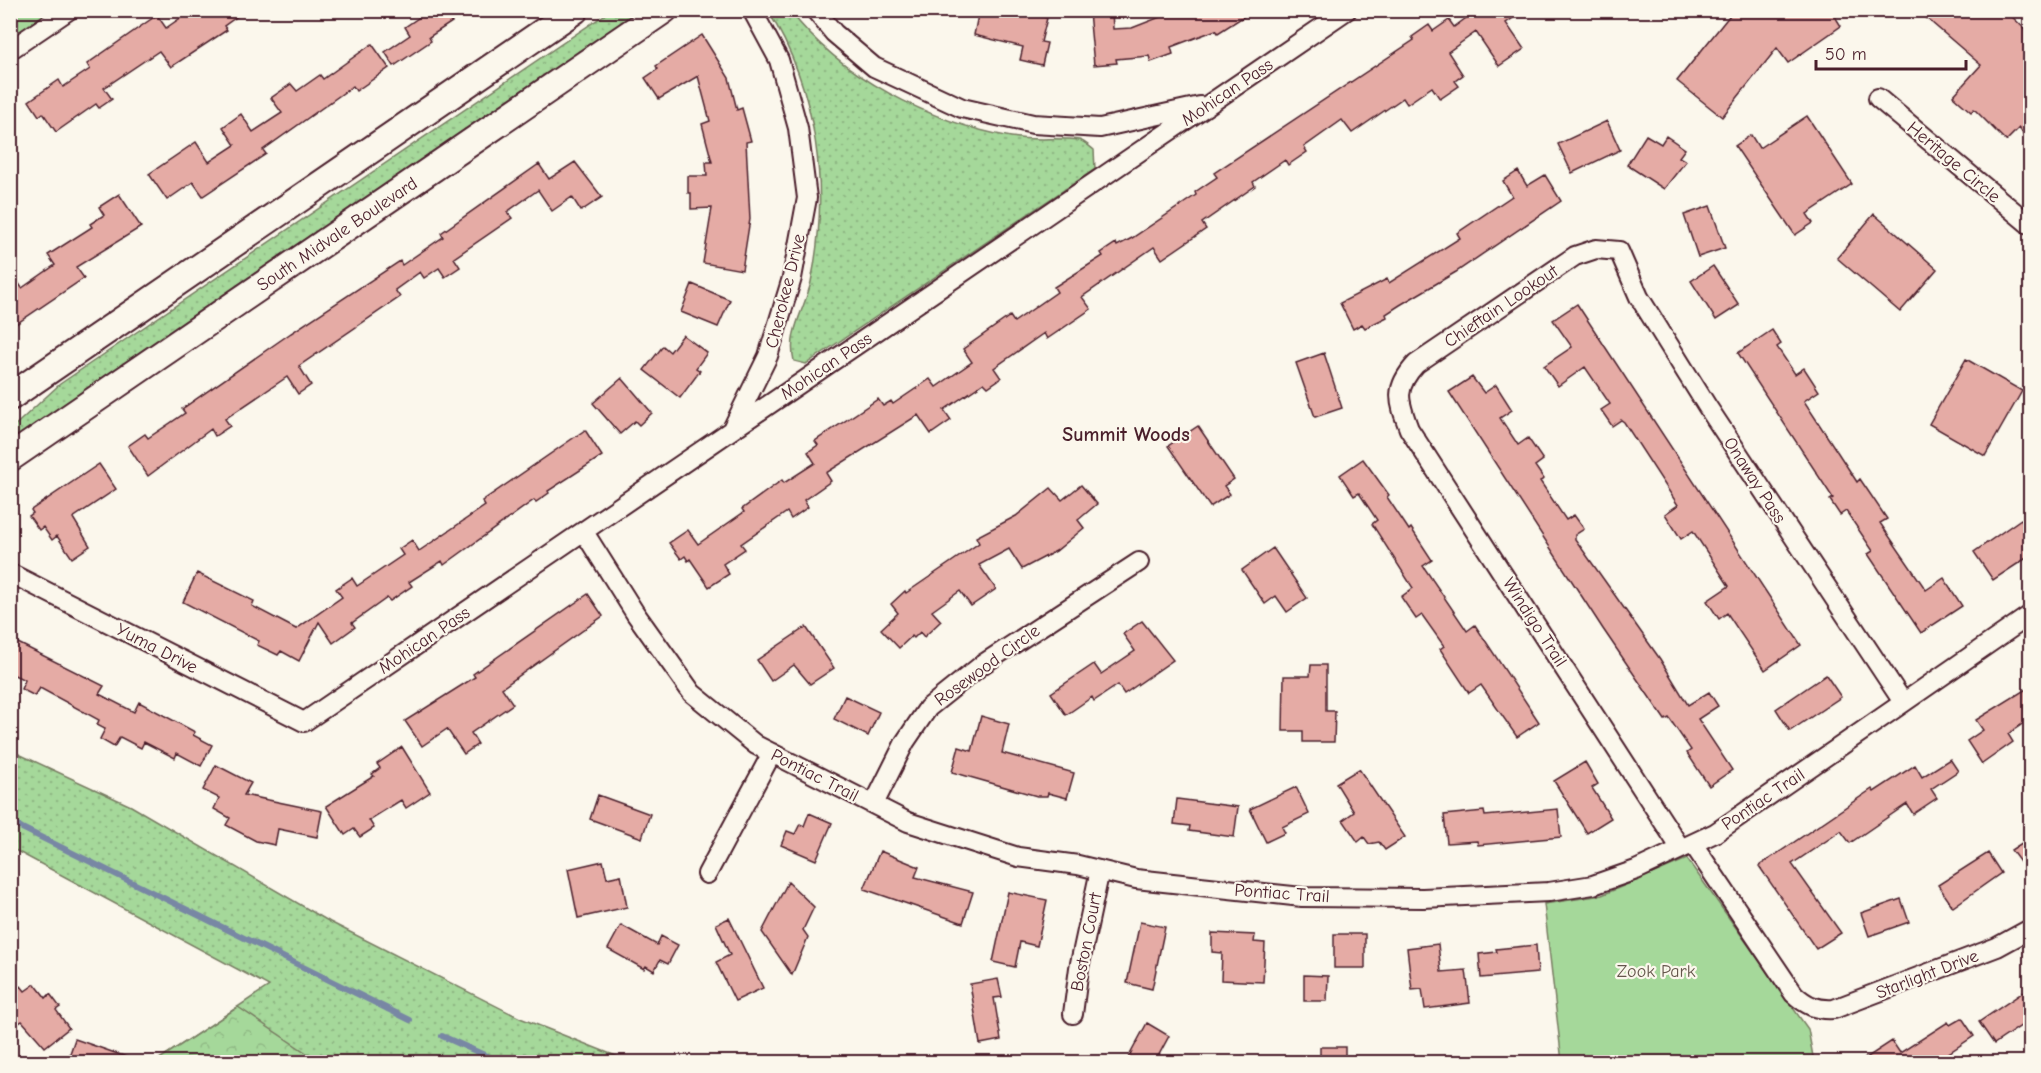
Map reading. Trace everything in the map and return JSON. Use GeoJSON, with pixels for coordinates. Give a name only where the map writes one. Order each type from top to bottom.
{"type":"FeatureCollection","features":[{"type":"Feature","properties":{"kind":"main road"},"geometry":{"type":"LineString","coordinates":[[10,397],[575,10]]}},
{"type":"Feature","properties":{"kind":"main road","name":"South Midvale Boulevard"},"geometry":{"type":"LineString","coordinates":[[10,458],[664,10]]}},
{"type":"Feature","properties":{"kind":"street"},"geometry":{"type":"LineString","coordinates":[[10,50],[69,10]]}},
{"type":"Feature","properties":{"kind":"street","name":"Cherokee Drive"},"geometry":{"type":"LineString","coordinates":[[732,430],[768,356],[792,278],[807,198],[798,128],[779,60],[752,10]]}},
{"type":"Feature","properties":{"kind":"street"},"geometry":{"type":"LineString","coordinates":[[815,10],[834,33],[874,67],[962,108],[1023,122],[1100,128],[1210,104]]}},
{"type":"Feature","properties":{"kind":"street","name":"Mohican Pass"},"geometry":{"type":"LineString","coordinates":[[304,722],[1347,10]]}},
{"type":"Feature","properties":{"kind":"street","name":"Heritage Circle"},"geometry":{"type":"LineString","coordinates":[[1878,98],[2031,225]]}},
{"type":"Feature","properties":{"kind":"street","name":"Chieftain Lookout"},"geometry":{"type":"LineString","coordinates":[[1400,391],[1404,377],[1416,364],[1575,256],[1596,249],[1619,251]]}},
{"type":"Feature","properties":{"kind":"street","name":"Onaway Pass"},"geometry":{"type":"LineString","coordinates":[[1619,251],[1639,297],[1707,406],[1903,702]]}},
{"type":"Feature","properties":{"kind":"street","name":"Windigo Trail"},"geometry":{"type":"LineString","coordinates":[[1400,391],[1400,405],[1409,429],[1687,846],[1794,994],[1806,1005],[1820,1010]]}},
{"type":"Feature","properties":{"kind":"street","name":"Pontiac Trail"},"geometry":{"type":"LineString","coordinates":[[584,532],[634,613],[692,693],[756,745],[908,822],[1018,857],[1100,870],[1136,879],[1302,897],[1488,896],[1549,892],[1593,885],[1636,870],[1715,833],[2031,615]]}},
{"type":"Feature","properties":{"kind":"street","name":"Rosewood Circle"},"geometry":{"type":"LineString","coordinates":[[874,804],[905,742],[928,708],[983,664],[1139,562]]}},
{"type":"Feature","properties":{"kind":"street","name":"Yuma Drive"},"geometry":{"type":"LineString","coordinates":[[10,573],[304,722]]}},
{"type":"Feature","properties":{"kind":"street"},"geometry":{"type":"LineString","coordinates":[[707,874],[772,753]]}},
{"type":"Feature","properties":{"kind":"street","name":"Boston Court"},"geometry":{"type":"LineString","coordinates":[[1074,1014],[1079,968],[1100,870]]}},
{"type":"Feature","properties":{"kind":"street","name":"Starlight Drive"},"geometry":{"type":"LineString","coordinates":[[1820,1010],[1834,1009],[1997,947],[2031,929]]}},
{"type":"Feature","properties":{"kind":"green space"},"geometry":{"type":"Polygon","coordinates":[[[11,10],[51,10],[52,11],[11,38],[11,10]]]}},
{"type":"Feature","properties":{"kind":"green space"},"geometry":{"type":"Polygon","coordinates":[[[610,11],[643,11],[11,444],[11,429],[60,384],[610,11]]]}},
{"type":"Feature","properties":{"kind":"green space"},"geometry":{"type":"Polygon","coordinates":[[[768,11],[790,11],[811,35],[861,76],[918,108],[980,130],[1011,137],[1081,141],[1094,150],[1095,169],[806,364],[794,361],[792,350],[795,330],[811,282],[817,247],[819,177],[809,107],[785,42],[768,11]]]}},
{"type":"Feature","properties":{"kind":"green space"},"geometry":{"type":"Polygon","coordinates":[[[10,750],[131,806],[330,922],[520,1018],[631,1062],[155,1062],[269,986],[11,848],[10,750]]]}},
{"type":"Feature","properties":{"kind":"green space","name":"Zook Park"},"geometry":{"type":"Polygon","coordinates":[[[1687,859],[1808,1029],[1814,1062],[1562,1062],[1544,904],[1602,895],[1687,859]]]}},
{"type":"Feature","properties":{"kind":"green space"},"geometry":{"type":"Polygon","coordinates":[[[238,1007],[320,1062],[155,1062],[238,1007]]]}},
{"type":"Feature","properties":{"kind":"building"},"geometry":{"type":"Polygon","coordinates":[[[192,10],[246,10],[224,26],[227,30],[171,67],[159,51],[104,88],[112,99],[99,108],[96,104],[56,132],[43,113],[39,116],[29,101],[59,80],[63,87],[90,69],[87,64],[157,15],[166,28],[192,10]]]}},
{"type":"Feature","properties":{"kind":"building"},"geometry":{"type":"Polygon","coordinates":[[[430,10],[444,10],[452,22],[429,37],[431,41],[394,66],[385,52],[410,35],[405,27],[430,10]]]}},
{"type":"Feature","properties":{"kind":"building"},"geometry":{"type":"Polygon","coordinates":[[[979,10],[1015,10],[1047,18],[1041,42],[1047,43],[1042,65],[1020,60],[1023,47],[974,35],[979,10]]]}},
{"type":"Feature","properties":{"kind":"building"},"geometry":{"type":"Polygon","coordinates":[[[1112,10],[1113,29],[1132,28],[1178,10],[1254,10],[1218,33],[1216,30],[1171,47],[1173,54],[1151,62],[1149,56],[1116,59],[1117,63],[1094,65],[1089,12],[1112,10]]]}},
{"type":"Feature","properties":{"kind":"building"},"geometry":{"type":"Polygon","coordinates":[[[1477,10],[1525,10],[1506,23],[1524,49],[1499,66],[1476,32],[1448,52],[1463,75],[1455,81],[1459,86],[1440,99],[1432,87],[1407,104],[1403,98],[1352,133],[1342,120],[1304,147],[1307,152],[1288,165],[1285,160],[1253,182],[1255,186],[1202,223],[1206,229],[1162,259],[1154,247],[1082,297],[1091,309],[1047,339],[1044,333],[994,368],[1001,378],[988,387],[984,383],[944,410],[951,420],[931,434],[918,415],[826,473],[831,481],[804,500],[808,507],[791,519],[787,512],[741,544],[745,549],[723,564],[729,574],[709,587],[690,559],[688,561],[685,556],[681,559],[669,543],[688,530],[698,544],[744,512],[742,509],[782,480],[784,483],[815,463],[808,452],[818,445],[815,441],[878,399],[883,406],[891,401],[893,404],[930,379],[936,387],[972,362],[963,349],[1010,316],[1014,322],[1057,292],[1054,287],[1103,256],[1101,253],[1116,243],[1117,246],[1132,238],[1196,195],[1195,192],[1217,177],[1214,173],[1414,40],[1412,37],[1429,25],[1433,31],[1449,20],[1454,27],[1477,10]]]}},
{"type":"Feature","properties":{"kind":"building"},"geometry":{"type":"Polygon","coordinates":[[[1734,10],[1831,10],[1841,26],[1788,63],[1777,48],[1722,117],[1677,81],[1734,10]]]}},
{"type":"Feature","properties":{"kind":"building"},"geometry":{"type":"Polygon","coordinates":[[[1917,10],[2005,10],[2031,35],[2031,145],[2019,128],[2006,141],[1974,109],[1971,112],[1953,96],[1981,65],[1917,10]]]}},
{"type":"Feature","properties":{"kind":"building"},"geometry":{"type":"Polygon","coordinates":[[[702,35],[729,78],[737,110],[742,108],[751,141],[746,142],[750,219],[742,270],[703,263],[712,208],[691,209],[691,193],[688,193],[688,176],[707,176],[706,162],[712,162],[702,124],[710,121],[698,76],[659,99],[645,78],[658,69],[656,66],[702,35]]]}},
{"type":"Feature","properties":{"kind":"building"},"geometry":{"type":"Polygon","coordinates":[[[372,44],[389,68],[356,91],[353,86],[263,150],[266,154],[203,196],[193,182],[167,200],[149,174],[196,142],[209,162],[235,145],[223,127],[241,114],[253,132],[282,113],[271,98],[291,84],[297,91],[320,75],[323,79],[372,44]]]}},
{"type":"Feature","properties":{"kind":"building"},"geometry":{"type":"Polygon","coordinates":[[[1807,116],[1852,184],[1807,214],[1813,223],[1795,235],[1735,146],[1751,135],[1759,148],[1807,116]]]}},
{"type":"Feature","properties":{"kind":"building"},"geometry":{"type":"Polygon","coordinates":[[[1607,121],[1620,150],[1572,173],[1558,144],[1607,121]]]}},
{"type":"Feature","properties":{"kind":"building"},"geometry":{"type":"Polygon","coordinates":[[[1646,135],[1661,144],[1666,136],[1685,149],[1679,157],[1686,161],[1664,189],[1627,165],[1646,135]]]}},
{"type":"Feature","properties":{"kind":"building"},"geometry":{"type":"Polygon","coordinates":[[[575,162],[602,197],[581,211],[572,197],[552,211],[538,190],[507,212],[512,218],[454,258],[460,267],[445,277],[439,268],[424,278],[420,272],[395,290],[400,297],[299,366],[311,385],[298,394],[287,377],[225,419],[230,426],[215,436],[211,429],[148,476],[128,446],[145,434],[148,438],[185,413],[182,409],[291,333],[400,261],[402,265],[443,237],[441,233],[539,164],[549,179],[575,162]]]}},
{"type":"Feature","properties":{"kind":"building"},"geometry":{"type":"Polygon","coordinates":[[[1518,171],[1527,186],[1545,175],[1561,201],[1456,272],[1386,314],[1387,317],[1365,328],[1362,324],[1353,329],[1340,303],[1387,279],[1389,283],[1460,238],[1457,233],[1512,196],[1503,181],[1518,171]]]}},
{"type":"Feature","properties":{"kind":"building"},"geometry":{"type":"Polygon","coordinates":[[[119,194],[141,227],[76,267],[84,278],[10,328],[10,271],[22,288],[55,265],[48,255],[92,227],[90,224],[104,215],[99,207],[119,194]]]}},
{"type":"Feature","properties":{"kind":"building"},"geometry":{"type":"Polygon","coordinates":[[[1710,206],[1725,248],[1698,257],[1684,215],[1710,206]]]}},
{"type":"Feature","properties":{"kind":"building"},"geometry":{"type":"Polygon","coordinates":[[[1874,214],[1937,269],[1900,312],[1837,258],[1874,214]]]}},
{"type":"Feature","properties":{"kind":"building"},"geometry":{"type":"Polygon","coordinates":[[[1713,266],[1739,305],[1716,320],[1691,281],[1713,266]]]}},
{"type":"Feature","properties":{"kind":"building"},"geometry":{"type":"Polygon","coordinates":[[[692,284],[730,300],[718,327],[681,312],[692,284]]]}},
{"type":"Feature","properties":{"kind":"building"},"geometry":{"type":"Polygon","coordinates":[[[1577,304],[1801,645],[1765,670],[1727,613],[1719,619],[1707,601],[1729,586],[1693,531],[1681,539],[1665,514],[1678,505],[1624,422],[1621,420],[1612,426],[1601,410],[1610,404],[1585,367],[1558,386],[1544,366],[1572,347],[1553,320],[1577,304]]]}},
{"type":"Feature","properties":{"kind":"building"},"geometry":{"type":"Polygon","coordinates":[[[1772,330],[1781,344],[1777,347],[1795,374],[1804,368],[1819,391],[1804,401],[1857,482],[1860,479],[1887,519],[1880,523],[1926,590],[1944,578],[1962,606],[1921,633],[1868,554],[1873,551],[1846,511],[1840,515],[1830,500],[1833,498],[1738,353],[1772,330]]]}},
{"type":"Feature","properties":{"kind":"building"},"geometry":{"type":"Polygon","coordinates":[[[683,335],[707,353],[696,368],[700,371],[680,398],[644,370],[663,346],[670,352],[683,335]]]}},
{"type":"Feature","properties":{"kind":"building"},"geometry":{"type":"Polygon","coordinates":[[[1324,353],[1342,408],[1315,417],[1296,363],[1324,353]]]}},
{"type":"Feature","properties":{"kind":"building"},"geometry":{"type":"Polygon","coordinates":[[[1966,359],[2022,391],[1985,456],[1929,424],[1966,359]]]}},
{"type":"Feature","properties":{"kind":"building"},"geometry":{"type":"Polygon","coordinates":[[[1472,377],[1484,393],[1496,385],[1512,410],[1500,418],[1518,445],[1528,438],[1543,460],[1535,466],[1544,479],[1540,481],[1566,520],[1574,515],[1584,529],[1575,535],[1575,539],[1660,659],[1688,705],[1709,692],[1718,706],[1698,719],[1732,770],[1709,786],[1687,753],[1691,750],[1669,718],[1665,720],[1603,629],[1449,392],[1472,377]]]}},
{"type":"Feature","properties":{"kind":"building"},"geometry":{"type":"Polygon","coordinates":[[[622,378],[652,413],[639,425],[635,421],[620,434],[593,403],[622,378]]]}},
{"type":"Feature","properties":{"kind":"building"},"geometry":{"type":"Polygon","coordinates":[[[1198,426],[1234,479],[1224,486],[1230,494],[1210,507],[1168,446],[1198,426]]]}},
{"type":"Feature","properties":{"kind":"building"},"geometry":{"type":"Polygon","coordinates":[[[585,430],[602,456],[548,491],[549,493],[536,502],[534,500],[444,565],[442,561],[409,582],[412,586],[390,601],[387,598],[352,623],[355,627],[333,643],[319,622],[299,661],[281,651],[278,655],[257,645],[259,641],[183,602],[197,573],[254,601],[252,606],[296,629],[342,597],[336,589],[352,578],[357,586],[403,555],[399,549],[412,540],[419,551],[485,506],[482,501],[585,430]]]}},
{"type":"Feature","properties":{"kind":"building"},"geometry":{"type":"Polygon","coordinates":[[[1363,459],[1389,495],[1387,497],[1409,530],[1411,528],[1432,560],[1423,566],[1467,631],[1475,625],[1539,722],[1517,737],[1481,685],[1469,693],[1440,649],[1444,646],[1422,615],[1416,619],[1401,597],[1413,588],[1372,524],[1377,520],[1359,493],[1354,496],[1340,475],[1363,459]]]}},
{"type":"Feature","properties":{"kind":"building"},"geometry":{"type":"Polygon","coordinates":[[[99,464],[116,489],[73,518],[90,546],[72,558],[57,536],[52,540],[43,527],[39,530],[29,516],[33,513],[31,510],[99,464]]]}},
{"type":"Feature","properties":{"kind":"building"},"geometry":{"type":"Polygon","coordinates":[[[1081,485],[1097,504],[1078,520],[1084,528],[1056,551],[1022,569],[1009,549],[979,565],[996,589],[971,606],[960,591],[932,611],[941,621],[924,637],[920,632],[899,648],[881,629],[898,613],[891,604],[905,591],[906,593],[979,543],[976,537],[1016,516],[1051,488],[1062,500],[1081,485]]]}},
{"type":"Feature","properties":{"kind":"building"},"geometry":{"type":"Polygon","coordinates":[[[2021,519],[2031,533],[2031,555],[1993,580],[1974,552],[2021,519]]]}},
{"type":"Feature","properties":{"kind":"building"},"geometry":{"type":"Polygon","coordinates":[[[1273,548],[1307,598],[1287,612],[1276,596],[1265,604],[1242,570],[1273,548]]]}},
{"type":"Feature","properties":{"kind":"building"},"geometry":{"type":"Polygon","coordinates":[[[588,594],[603,616],[502,688],[513,704],[471,733],[478,744],[464,754],[447,729],[422,746],[405,721],[475,677],[473,674],[588,594]]]}},
{"type":"Feature","properties":{"kind":"building"},"geometry":{"type":"Polygon","coordinates":[[[1142,621],[1173,660],[1124,694],[1118,685],[1094,701],[1092,697],[1066,715],[1051,693],[1094,664],[1101,674],[1135,651],[1123,634],[1142,621]]]}},
{"type":"Feature","properties":{"kind":"building"},"geometry":{"type":"Polygon","coordinates":[[[806,627],[834,668],[810,684],[794,665],[771,681],[757,660],[806,627]]]}},
{"type":"Feature","properties":{"kind":"building"},"geometry":{"type":"Polygon","coordinates":[[[10,639],[104,686],[99,694],[134,712],[139,702],[195,732],[193,735],[212,745],[201,766],[177,753],[175,758],[144,742],[141,748],[120,737],[114,747],[100,739],[105,729],[97,725],[99,720],[40,688],[35,696],[21,689],[25,680],[10,673],[10,639]]]}},
{"type":"Feature","properties":{"kind":"building"},"geometry":{"type":"Polygon","coordinates":[[[1311,665],[1326,665],[1326,711],[1335,711],[1334,742],[1303,742],[1303,731],[1283,731],[1284,676],[1310,676],[1311,665]]]}},
{"type":"Feature","properties":{"kind":"building"},"geometry":{"type":"Polygon","coordinates":[[[1826,675],[1841,697],[1790,731],[1776,709],[1826,675]]]}},
{"type":"Feature","properties":{"kind":"building"},"geometry":{"type":"Polygon","coordinates":[[[2031,686],[2031,718],[2008,734],[2013,742],[1982,764],[1967,741],[1983,730],[1976,720],[2031,686]]]}},
{"type":"Feature","properties":{"kind":"building"},"geometry":{"type":"Polygon","coordinates":[[[845,696],[879,712],[868,736],[834,719],[845,696]]]}},
{"type":"Feature","properties":{"kind":"building"},"geometry":{"type":"Polygon","coordinates":[[[981,716],[1009,724],[1002,753],[1074,773],[1067,798],[1048,793],[1047,796],[1037,796],[952,772],[959,747],[972,751],[981,716]]]}},
{"type":"Feature","properties":{"kind":"building"},"geometry":{"type":"Polygon","coordinates":[[[402,747],[430,792],[406,808],[401,800],[369,820],[374,828],[360,837],[354,829],[345,835],[326,806],[374,776],[372,774],[380,768],[377,764],[402,747]]]}},
{"type":"Feature","properties":{"kind":"building"},"geometry":{"type":"Polygon","coordinates":[[[1950,759],[1958,771],[1931,789],[1937,798],[1913,814],[1907,804],[1850,843],[1841,831],[1792,864],[1841,933],[1816,949],[1759,866],[1872,789],[1874,792],[1915,765],[1922,777],[1950,759]]]}},
{"type":"Feature","properties":{"kind":"building"},"geometry":{"type":"Polygon","coordinates":[[[1585,762],[1598,784],[1592,788],[1611,818],[1587,833],[1554,781],[1585,762]]]}},
{"type":"Feature","properties":{"kind":"building"},"geometry":{"type":"Polygon","coordinates":[[[216,765],[251,783],[244,795],[322,811],[317,837],[278,829],[275,845],[256,841],[226,825],[230,818],[214,809],[219,798],[203,790],[216,765]]]}},
{"type":"Feature","properties":{"kind":"building"},"geometry":{"type":"Polygon","coordinates":[[[1359,769],[1405,837],[1385,850],[1379,842],[1369,844],[1364,837],[1358,842],[1343,820],[1354,812],[1336,783],[1359,769]]]}},
{"type":"Feature","properties":{"kind":"building"},"geometry":{"type":"Polygon","coordinates":[[[1296,787],[1309,814],[1282,827],[1285,833],[1266,842],[1250,809],[1296,787]]]}},
{"type":"Feature","properties":{"kind":"building"},"geometry":{"type":"Polygon","coordinates":[[[598,795],[650,814],[642,838],[590,819],[598,795]]]}},
{"type":"Feature","properties":{"kind":"building"},"geometry":{"type":"Polygon","coordinates":[[[1177,799],[1238,807],[1234,837],[1189,831],[1190,826],[1174,824],[1177,799]]]}},
{"type":"Feature","properties":{"kind":"building"},"geometry":{"type":"Polygon","coordinates":[[[1558,809],[1561,837],[1478,845],[1477,841],[1447,843],[1444,815],[1484,811],[1485,816],[1558,809]]]}},
{"type":"Feature","properties":{"kind":"building"},"geometry":{"type":"Polygon","coordinates":[[[809,813],[832,823],[816,860],[781,845],[787,831],[795,834],[800,824],[804,826],[809,813]]]}},
{"type":"Feature","properties":{"kind":"building"},"geometry":{"type":"Polygon","coordinates":[[[2031,837],[2031,877],[2011,850],[2031,837]]]}},
{"type":"Feature","properties":{"kind":"building"},"geometry":{"type":"Polygon","coordinates":[[[880,851],[919,867],[915,877],[973,892],[963,923],[864,889],[880,851]]]}},
{"type":"Feature","properties":{"kind":"building"},"geometry":{"type":"Polygon","coordinates":[[[1988,853],[2001,873],[1953,907],[1938,885],[1988,853]]]}},
{"type":"Feature","properties":{"kind":"building"},"geometry":{"type":"Polygon","coordinates":[[[603,861],[607,878],[621,875],[627,907],[578,918],[568,869],[603,861]]]}},
{"type":"Feature","properties":{"kind":"building"},"geometry":{"type":"Polygon","coordinates":[[[788,882],[814,907],[803,930],[808,937],[792,975],[762,932],[788,882]]]}},
{"type":"Feature","properties":{"kind":"building"},"geometry":{"type":"Polygon","coordinates":[[[1008,892],[1047,900],[1037,946],[1020,942],[1015,967],[993,962],[1008,892]]]}},
{"type":"Feature","properties":{"kind":"building"},"geometry":{"type":"Polygon","coordinates":[[[1901,899],[1909,922],[1869,936],[1861,913],[1901,899]]]}},
{"type":"Feature","properties":{"kind":"building"},"geometry":{"type":"Polygon","coordinates":[[[729,918],[763,988],[735,1001],[716,962],[730,955],[716,924],[729,918]]]}},
{"type":"Feature","properties":{"kind":"building"},"geometry":{"type":"Polygon","coordinates":[[[1140,922],[1165,927],[1152,989],[1127,983],[1140,922]]]}},
{"type":"Feature","properties":{"kind":"building"},"geometry":{"type":"Polygon","coordinates":[[[621,925],[657,945],[661,936],[678,945],[668,964],[660,960],[654,971],[646,966],[644,969],[608,949],[621,925]]]}},
{"type":"Feature","properties":{"kind":"building"},"geometry":{"type":"Polygon","coordinates":[[[1212,933],[1255,935],[1254,942],[1265,943],[1263,982],[1221,980],[1222,953],[1212,952],[1212,933]]]}},
{"type":"Feature","properties":{"kind":"building"},"geometry":{"type":"Polygon","coordinates":[[[1334,934],[1365,934],[1365,968],[1334,968],[1334,934]]]}},
{"type":"Feature","properties":{"kind":"building"},"geometry":{"type":"Polygon","coordinates":[[[1438,944],[1441,972],[1466,970],[1470,1003],[1425,1009],[1422,989],[1412,990],[1407,948],[1438,944]]]}},
{"type":"Feature","properties":{"kind":"building"},"geometry":{"type":"Polygon","coordinates":[[[1536,945],[1538,973],[1481,978],[1479,954],[1497,952],[1496,949],[1536,945]]]}},
{"type":"Feature","properties":{"kind":"building"},"geometry":{"type":"Polygon","coordinates":[[[1304,975],[1328,976],[1327,1001],[1304,1001],[1304,975]]]}},
{"type":"Feature","properties":{"kind":"building"},"geometry":{"type":"Polygon","coordinates":[[[998,979],[1002,997],[994,998],[1001,1040],[980,1044],[970,984],[998,979]]]}},
{"type":"Feature","properties":{"kind":"building"},"geometry":{"type":"Polygon","coordinates":[[[35,984],[46,998],[50,994],[60,1007],[56,1010],[69,1028],[45,1047],[22,1021],[10,1029],[10,994],[21,986],[25,991],[35,984]]]}},
{"type":"Feature","properties":{"kind":"building"},"geometry":{"type":"Polygon","coordinates":[[[2031,987],[2031,1019],[1994,1044],[1979,1022],[2031,987]]]}},
{"type":"Feature","properties":{"kind":"building"},"geometry":{"type":"Polygon","coordinates":[[[1962,1018],[1974,1036],[1935,1062],[1860,1062],[1892,1041],[1900,1053],[1948,1022],[1950,1025],[1962,1018]]]}},
{"type":"Feature","properties":{"kind":"building"},"geometry":{"type":"Polygon","coordinates":[[[1147,1023],[1169,1036],[1155,1062],[1126,1062],[1147,1023]]]}},
{"type":"Feature","properties":{"kind":"building"},"geometry":{"type":"Polygon","coordinates":[[[75,1039],[135,1060],[134,1062],[67,1062],[75,1039]]]}},
{"type":"Feature","properties":{"kind":"building"},"geometry":{"type":"Polygon","coordinates":[[[1320,1047],[1345,1047],[1345,1062],[1320,1062],[1320,1047]]]}},
{"type":"Feature","properties":{"kind":"waterway"},"geometry":{"type":"LineString","coordinates":[[10,822],[410,1020]]}},
{"type":"Feature","properties":{"kind":"waterway"},"geometry":{"type":"LineString","coordinates":[[442,1036],[500,1062]]}},
{"type":"Feature","properties":{"kind":"district","name":"Summit Woods"},"geometry":{"type":"Point","coordinates":[1126,434]}}]}
